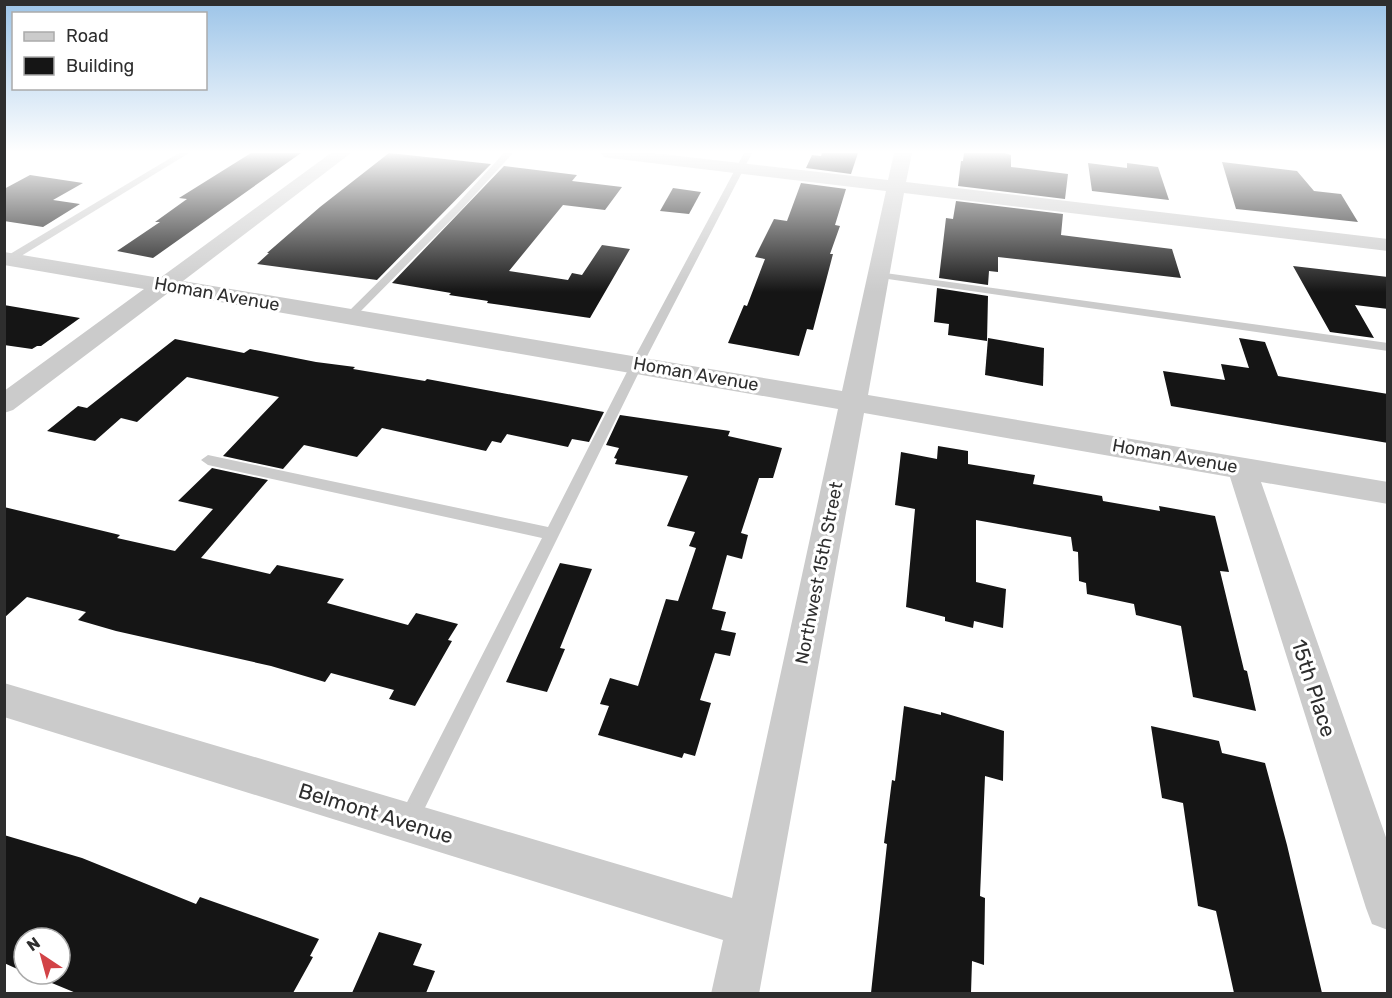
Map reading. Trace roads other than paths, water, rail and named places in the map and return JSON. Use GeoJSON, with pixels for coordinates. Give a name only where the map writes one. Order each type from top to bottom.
{"type":"FeatureCollection","features":[{"type":"Feature","properties":{"kind":"street"},"geometry":{"type":"LineString","coordinates":[[4,404],[279,200]]}},
{"type":"Feature","properties":{"kind":"street","name":"Northwest 15th Street"},"geometry":{"type":"LineString","coordinates":[[735,993],[893,200]]}},
{"type":"Feature","properties":{"kind":"street"},"geometry":{"type":"LineString","coordinates":[[1003,200],[1388,245]]}},
{"type":"Feature","properties":{"kind":"street","name":"Homan Avenue"},"geometry":{"type":"LineString","coordinates":[[7,259],[1388,493]]}},
{"type":"Feature","properties":{"kind":"street","name":"15th Place"},"geometry":{"type":"LineString","coordinates":[[1241,468],[1388,908]]}},
{"type":"Feature","properties":{"kind":"street","name":"Belmont Avenue"},"geometry":{"type":"LineString","coordinates":[[4,700],[748,925]]}},
{"type":"Feature","properties":{"kind":"lane"},"geometry":{"type":"LineString","coordinates":[[7,259],[107,200]]}},
{"type":"Feature","properties":{"kind":"lane"},"geometry":{"type":"LineString","coordinates":[[350,316],[465,200]]}},
{"type":"Feature","properties":{"kind":"lane"},"geometry":{"type":"LineString","coordinates":[[408,822],[637,364],[724,200]]}},
{"type":"Feature","properties":{"kind":"lane"},"geometry":{"type":"LineString","coordinates":[[878,275],[1388,347]]}},
{"type":"Feature","properties":{"kind":"lane"},"geometry":{"type":"LineString","coordinates":[[208,460],[552,534]]}}]}
